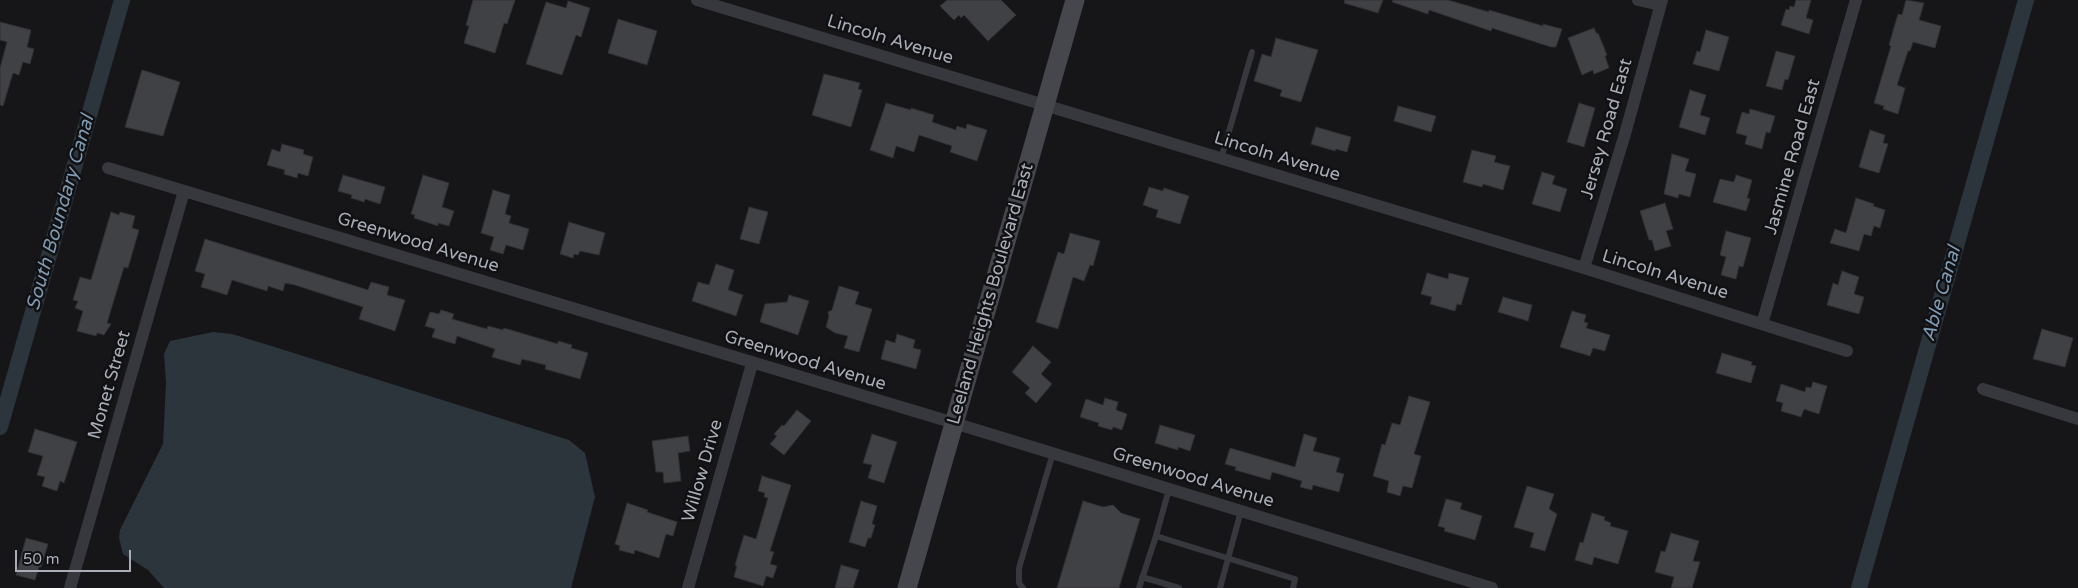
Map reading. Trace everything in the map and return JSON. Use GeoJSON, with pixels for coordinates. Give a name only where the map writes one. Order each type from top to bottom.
{"type":"FeatureCollection","features":[{"type":"Feature","properties":{"kind":"main road","name":"Leeland Heights Boulevard East"},"geometry":{"type":"LineString","coordinates":[[907,588],[1075,0]]}},
{"type":"Feature","properties":{"kind":"street","name":"Lincoln Avenue"},"geometry":{"type":"LineString","coordinates":[[696,0],[1584,268],[1847,351]]}},
{"type":"Feature","properties":{"kind":"street"},"geometry":{"type":"LineString","coordinates":[[1638,0],[1661,3]]}},
{"type":"Feature","properties":{"kind":"street","name":"Jasmine Road East"},"geometry":{"type":"LineString","coordinates":[[1762,324],[1856,0]]}},
{"type":"Feature","properties":{"kind":"street","name":"Jersey Road East"},"geometry":{"type":"LineString","coordinates":[[1584,268],[1661,3]]}},
{"type":"Feature","properties":{"kind":"street","name":"Greenwood Avenue"},"geometry":{"type":"LineString","coordinates":[[108,168],[752,364],[1053,453],[1492,588]]}},
{"type":"Feature","properties":{"kind":"street","name":"Monet Street"},"geometry":{"type":"LineString","coordinates":[[70,588],[184,191]]}},
{"type":"Feature","properties":{"kind":"street","name":"Willow Drive"},"geometry":{"type":"LineString","coordinates":[[688,588],[752,364]]}},
{"type":"Feature","properties":{"kind":"street"},"geometry":{"type":"LineString","coordinates":[[1983,389],[2078,419]]}},
{"type":"Feature","properties":{"kind":"lane"},"geometry":{"type":"LineString","coordinates":[[1221,159],[1252,52]]}},
{"type":"Feature","properties":{"kind":"lane"},"geometry":{"type":"LineString","coordinates":[[1023,588],[1019,583],[1019,568],[1053,453]]}},
{"type":"Feature","properties":{"kind":"lane"},"geometry":{"type":"LineString","coordinates":[[1139,588],[1169,489]]}},
{"type":"Feature","properties":{"kind":"lane"},"geometry":{"type":"LineString","coordinates":[[1220,588],[1241,511]]}},
{"type":"Feature","properties":{"kind":"lane"},"geometry":{"type":"LineString","coordinates":[[1156,536],[1296,579],[1293,588]]}},
{"type":"Feature","properties":{"kind":"lane"},"geometry":{"type":"LineString","coordinates":[[1142,577],[1179,588]]}},
{"type":"Feature","properties":{"kind":"shaded area"},"geometry":{"type":"Polygon","coordinates":[[[213,332],[232,334],[569,440],[585,453],[595,497],[571,588],[164,588],[148,570],[123,554],[119,538],[120,530],[163,444],[166,383],[164,354],[170,341],[213,332]]]}},
{"type":"Feature","properties":{"kind":"building"},"geometry":{"type":"Polygon","coordinates":[[[473,0],[515,0],[507,24],[504,23],[495,53],[464,43],[469,26],[466,25],[473,0]]]}},
{"type":"Feature","properties":{"kind":"building"},"geometry":{"type":"Polygon","coordinates":[[[947,0],[1001,0],[1016,15],[988,41],[964,15],[961,18],[959,15],[954,20],[940,6],[947,0]]]}},
{"type":"Feature","properties":{"kind":"building"},"geometry":{"type":"Polygon","coordinates":[[[1345,0],[1383,0],[1378,13],[1344,3],[1345,0]]]}},
{"type":"Feature","properties":{"kind":"building"},"geometry":{"type":"Polygon","coordinates":[[[1393,0],[1448,0],[1543,26],[1543,24],[1562,29],[1556,47],[1551,47],[1492,28],[1491,31],[1429,10],[1428,14],[1392,2],[1393,0]]]}},
{"type":"Feature","properties":{"kind":"building"},"geometry":{"type":"Polygon","coordinates":[[[1796,0],[1811,0],[1806,18],[1813,20],[1809,34],[1781,25],[1786,9],[1789,10],[1790,6],[1794,7],[1796,0]]]}},
{"type":"Feature","properties":{"kind":"building"},"geometry":{"type":"Polygon","coordinates":[[[1906,0],[1924,3],[1919,20],[1941,26],[1935,48],[1913,42],[1910,51],[1908,51],[1897,85],[1905,88],[1898,114],[1883,109],[1884,106],[1874,103],[1891,46],[1889,45],[1898,14],[1902,15],[1906,0]]]}},
{"type":"Feature","properties":{"kind":"building"},"geometry":{"type":"Polygon","coordinates":[[[568,1],[590,8],[581,37],[576,35],[562,75],[526,64],[546,2],[566,8],[568,1]]]}},
{"type":"Feature","properties":{"kind":"building"},"geometry":{"type":"Polygon","coordinates":[[[618,19],[657,31],[647,65],[608,53],[618,19]]]}},
{"type":"Feature","properties":{"kind":"building"},"geometry":{"type":"Polygon","coordinates":[[[0,22],[31,30],[27,47],[34,49],[30,64],[23,62],[19,75],[13,73],[3,106],[0,105],[0,68],[7,42],[0,40],[0,22]]]}},
{"type":"Feature","properties":{"kind":"building"},"geometry":{"type":"Polygon","coordinates":[[[1594,28],[1607,55],[1605,56],[1609,68],[1594,74],[1593,70],[1582,75],[1568,38],[1594,28]]]}},
{"type":"Feature","properties":{"kind":"building"},"geometry":{"type":"Polygon","coordinates":[[[1706,30],[1729,37],[1719,71],[1693,64],[1697,51],[1700,52],[1706,30]]]}},
{"type":"Feature","properties":{"kind":"building"},"geometry":{"type":"Polygon","coordinates":[[[1276,38],[1318,50],[1301,102],[1280,96],[1282,90],[1254,81],[1262,54],[1271,57],[1276,38]]]}},
{"type":"Feature","properties":{"kind":"building"},"geometry":{"type":"Polygon","coordinates":[[[1776,51],[1795,56],[1788,80],[1785,79],[1782,90],[1766,86],[1776,51]]]}},
{"type":"Feature","properties":{"kind":"building"},"geometry":{"type":"Polygon","coordinates":[[[142,70],[180,82],[163,136],[125,127],[142,70]]]}},
{"type":"Feature","properties":{"kind":"building"},"geometry":{"type":"Polygon","coordinates":[[[824,74],[860,83],[858,89],[862,90],[851,127],[812,115],[824,74]]]}},
{"type":"Feature","properties":{"kind":"building"},"geometry":{"type":"Polygon","coordinates":[[[1690,90],[1706,95],[1700,115],[1710,118],[1705,135],[1679,127],[1690,90]]]}},
{"type":"Feature","properties":{"kind":"building"},"geometry":{"type":"Polygon","coordinates":[[[886,103],[934,115],[932,122],[956,130],[957,126],[966,129],[967,124],[987,130],[977,161],[950,152],[952,146],[919,135],[914,152],[896,146],[893,158],[870,150],[886,103]]]}},
{"type":"Feature","properties":{"kind":"building"},"geometry":{"type":"Polygon","coordinates":[[[1579,103],[1595,108],[1584,147],[1567,142],[1579,103]]]}},
{"type":"Feature","properties":{"kind":"building"},"geometry":{"type":"Polygon","coordinates":[[[1398,106],[1436,116],[1431,132],[1394,121],[1398,106]]]}},
{"type":"Feature","properties":{"kind":"building"},"geometry":{"type":"Polygon","coordinates":[[[1750,109],[1775,116],[1770,133],[1766,132],[1762,149],[1745,144],[1747,136],[1736,133],[1742,112],[1749,114],[1750,109]]]}},
{"type":"Feature","properties":{"kind":"building"},"geometry":{"type":"Polygon","coordinates":[[[1316,127],[1351,137],[1347,152],[1336,149],[1335,151],[1311,144],[1316,127]]]}},
{"type":"Feature","properties":{"kind":"building"},"geometry":{"type":"Polygon","coordinates":[[[1870,130],[1885,135],[1883,143],[1888,144],[1879,173],[1859,167],[1870,130]]]}},
{"type":"Feature","properties":{"kind":"building"},"geometry":{"type":"Polygon","coordinates":[[[282,144],[304,150],[303,154],[313,157],[308,176],[298,173],[297,178],[284,174],[285,170],[267,165],[272,149],[280,152],[282,144]]]}},
{"type":"Feature","properties":{"kind":"building"},"geometry":{"type":"Polygon","coordinates":[[[1472,150],[1496,156],[1494,162],[1510,166],[1503,190],[1483,184],[1482,187],[1463,182],[1472,150]]]}},
{"type":"Feature","properties":{"kind":"building"},"geometry":{"type":"Polygon","coordinates":[[[1672,154],[1689,159],[1685,171],[1696,174],[1690,197],[1679,194],[1678,198],[1664,194],[1672,154]]]}},
{"type":"Feature","properties":{"kind":"building"},"geometry":{"type":"Polygon","coordinates":[[[1542,172],[1555,176],[1552,184],[1567,189],[1560,212],[1532,204],[1542,172]]]}},
{"type":"Feature","properties":{"kind":"building"},"geometry":{"type":"Polygon","coordinates":[[[343,175],[385,187],[380,204],[365,199],[364,202],[351,198],[352,195],[338,191],[343,175]]]}},
{"type":"Feature","properties":{"kind":"building"},"geometry":{"type":"Polygon","coordinates":[[[423,175],[449,183],[442,207],[454,211],[449,226],[438,223],[438,226],[414,218],[415,215],[411,214],[423,175]]]}},
{"type":"Feature","properties":{"kind":"building"},"geometry":{"type":"Polygon","coordinates":[[[1736,175],[1752,180],[1747,198],[1750,199],[1746,211],[1713,202],[1720,179],[1734,182],[1736,175]]]}},
{"type":"Feature","properties":{"kind":"building"},"geometry":{"type":"Polygon","coordinates":[[[1149,187],[1163,191],[1164,188],[1189,196],[1180,224],[1156,217],[1158,210],[1143,205],[1149,187]]]}},
{"type":"Feature","properties":{"kind":"building"},"geometry":{"type":"Polygon","coordinates":[[[493,190],[510,195],[505,214],[511,216],[509,223],[529,229],[523,250],[506,245],[503,254],[490,250],[494,237],[481,233],[493,190]]]}},
{"type":"Feature","properties":{"kind":"building"},"geometry":{"type":"Polygon","coordinates":[[[1856,198],[1885,210],[1880,228],[1874,226],[1871,236],[1864,234],[1859,251],[1830,243],[1835,229],[1846,233],[1856,198]]]}},
{"type":"Feature","properties":{"kind":"building"},"geometry":{"type":"Polygon","coordinates":[[[1665,203],[1673,229],[1666,231],[1671,246],[1655,251],[1652,240],[1649,240],[1640,211],[1665,203]]]}},
{"type":"Feature","properties":{"kind":"building"},"geometry":{"type":"Polygon","coordinates":[[[749,207],[768,212],[759,244],[740,239],[749,207]]]}},
{"type":"Feature","properties":{"kind":"building"},"geometry":{"type":"Polygon","coordinates":[[[111,212],[119,215],[120,212],[135,216],[132,228],[139,230],[128,268],[124,267],[107,323],[111,324],[104,335],[97,333],[96,336],[77,331],[83,311],[75,308],[78,301],[73,300],[80,277],[91,280],[111,212]]]}},
{"type":"Feature","properties":{"kind":"building"},"geometry":{"type":"Polygon","coordinates":[[[569,222],[605,233],[599,255],[580,251],[578,255],[574,254],[573,258],[560,254],[569,222]]]}},
{"type":"Feature","properties":{"kind":"building"},"geometry":{"type":"Polygon","coordinates":[[[1726,231],[1751,238],[1743,267],[1739,266],[1736,279],[1721,275],[1726,257],[1720,255],[1726,231]]]}},
{"type":"Feature","properties":{"kind":"building"},"geometry":{"type":"Polygon","coordinates":[[[1070,233],[1100,241],[1093,266],[1090,265],[1084,281],[1073,277],[1058,329],[1036,322],[1058,252],[1064,254],[1070,233]]]}},
{"type":"Feature","properties":{"kind":"building"},"geometry":{"type":"Polygon","coordinates":[[[205,239],[368,290],[371,282],[389,287],[387,295],[405,300],[395,331],[359,319],[363,307],[295,285],[285,283],[283,291],[268,286],[267,291],[232,280],[227,295],[201,287],[205,274],[195,271],[205,239]]]}},
{"type":"Feature","properties":{"kind":"building"},"geometry":{"type":"Polygon","coordinates":[[[716,264],[734,270],[728,290],[743,295],[736,316],[692,301],[698,282],[709,285],[716,264]]]}},
{"type":"Feature","properties":{"kind":"building"},"geometry":{"type":"Polygon","coordinates":[[[1842,271],[1859,277],[1854,294],[1864,297],[1859,314],[1827,305],[1833,283],[1838,285],[1842,271]]]}},
{"type":"Feature","properties":{"kind":"building"},"geometry":{"type":"Polygon","coordinates":[[[1427,273],[1448,279],[1449,273],[1469,278],[1461,305],[1457,304],[1455,311],[1430,304],[1432,297],[1421,294],[1427,273]]]}},
{"type":"Feature","properties":{"kind":"building"},"geometry":{"type":"Polygon","coordinates":[[[839,286],[859,292],[855,304],[872,309],[859,352],[844,348],[848,336],[835,333],[826,327],[829,316],[828,312],[832,310],[839,286]]]}},
{"type":"Feature","properties":{"kind":"building"},"geometry":{"type":"Polygon","coordinates":[[[789,295],[809,301],[798,335],[760,322],[765,304],[787,302],[789,295]]]}},
{"type":"Feature","properties":{"kind":"building"},"geometry":{"type":"Polygon","coordinates":[[[1503,297],[1532,305],[1528,321],[1498,312],[1503,297]]]}},
{"type":"Feature","properties":{"kind":"building"},"geometry":{"type":"Polygon","coordinates":[[[441,310],[454,314],[452,319],[487,329],[488,326],[503,330],[504,328],[558,344],[558,341],[572,345],[571,348],[588,353],[580,379],[545,369],[546,365],[522,359],[520,365],[492,357],[495,349],[457,336],[455,344],[432,337],[435,329],[425,326],[430,312],[439,314],[441,310]]]}},
{"type":"Feature","properties":{"kind":"building"},"geometry":{"type":"Polygon","coordinates":[[[1572,311],[1586,315],[1584,322],[1588,323],[1586,328],[1610,335],[1605,351],[1593,348],[1590,356],[1560,347],[1572,311]]]}},
{"type":"Feature","properties":{"kind":"building"},"geometry":{"type":"Polygon","coordinates":[[[2042,329],[2073,338],[2065,367],[2033,359],[2042,329]]]}},
{"type":"Feature","properties":{"kind":"building"},"geometry":{"type":"Polygon","coordinates":[[[897,334],[915,340],[913,348],[921,350],[916,369],[881,359],[886,340],[895,343],[897,334]]]}},
{"type":"Feature","properties":{"kind":"building"},"geometry":{"type":"Polygon","coordinates":[[[1033,346],[1051,362],[1041,374],[1052,384],[1036,403],[1025,393],[1030,388],[1012,372],[1033,346]]]}},
{"type":"Feature","properties":{"kind":"building"},"geometry":{"type":"Polygon","coordinates":[[[1722,353],[1752,362],[1751,365],[1756,366],[1751,383],[1716,373],[1722,353]]]}},
{"type":"Feature","properties":{"kind":"building"},"geometry":{"type":"Polygon","coordinates":[[[1813,382],[1827,386],[1819,414],[1804,409],[1801,417],[1781,411],[1783,403],[1776,401],[1781,384],[1805,392],[1806,387],[1811,388],[1813,382]]]}},
{"type":"Feature","properties":{"kind":"building"},"geometry":{"type":"Polygon","coordinates":[[[1409,396],[1430,402],[1414,454],[1421,456],[1412,488],[1403,486],[1400,496],[1387,492],[1389,481],[1373,476],[1382,444],[1385,445],[1392,423],[1400,425],[1409,396]]]}},
{"type":"Feature","properties":{"kind":"building"},"geometry":{"type":"Polygon","coordinates":[[[1105,398],[1118,402],[1116,410],[1127,414],[1122,430],[1113,427],[1112,430],[1098,426],[1099,423],[1080,417],[1086,399],[1103,405],[1105,398]]]}},
{"type":"Feature","properties":{"kind":"building"},"geometry":{"type":"Polygon","coordinates":[[[797,410],[811,421],[784,455],[770,444],[777,436],[774,434],[782,425],[784,426],[797,410]]]}},
{"type":"Feature","properties":{"kind":"building"},"geometry":{"type":"Polygon","coordinates":[[[1160,425],[1195,435],[1190,451],[1178,447],[1178,450],[1155,443],[1160,425]]]}},
{"type":"Feature","properties":{"kind":"building"},"geometry":{"type":"Polygon","coordinates":[[[35,429],[77,442],[64,483],[60,481],[57,491],[42,486],[45,477],[37,475],[43,456],[28,452],[35,429]]]}},
{"type":"Feature","properties":{"kind":"building"},"geometry":{"type":"Polygon","coordinates":[[[872,434],[897,442],[884,483],[868,478],[872,465],[863,463],[872,434]]]}},
{"type":"Feature","properties":{"kind":"building"},"geometry":{"type":"Polygon","coordinates":[[[1304,434],[1317,438],[1313,451],[1340,458],[1336,472],[1344,474],[1339,492],[1313,485],[1312,490],[1300,487],[1302,481],[1272,472],[1270,480],[1235,470],[1236,467],[1225,464],[1230,448],[1295,467],[1304,434]]]}},
{"type":"Feature","properties":{"kind":"building"},"geometry":{"type":"Polygon","coordinates":[[[688,436],[690,451],[678,453],[681,481],[664,483],[663,472],[656,472],[652,441],[688,436]]]}},
{"type":"Feature","properties":{"kind":"building"},"geometry":{"type":"Polygon","coordinates":[[[762,476],[791,485],[770,551],[774,552],[770,564],[777,566],[773,578],[766,576],[763,586],[734,577],[737,566],[735,565],[744,535],[756,539],[768,498],[764,497],[765,493],[758,491],[762,476]]]}},
{"type":"Feature","properties":{"kind":"building"},"geometry":{"type":"Polygon","coordinates":[[[1527,486],[1554,494],[1549,509],[1557,514],[1545,551],[1530,547],[1534,533],[1514,527],[1527,486]]]}},
{"type":"Feature","properties":{"kind":"building"},"geometry":{"type":"Polygon","coordinates":[[[1446,499],[1462,503],[1460,509],[1482,516],[1475,540],[1444,531],[1445,528],[1438,526],[1446,499]]]}},
{"type":"Feature","properties":{"kind":"building"},"geometry":{"type":"Polygon","coordinates":[[[861,501],[877,506],[872,524],[875,525],[871,538],[868,538],[865,547],[849,542],[861,501]]]}},
{"type":"Feature","properties":{"kind":"building"},"geometry":{"type":"Polygon","coordinates":[[[1083,501],[1103,507],[1113,505],[1121,513],[1140,519],[1119,588],[1057,588],[1083,501]]]}},
{"type":"Feature","properties":{"kind":"building"},"geometry":{"type":"Polygon","coordinates":[[[627,503],[677,522],[673,536],[666,534],[659,558],[635,550],[634,554],[619,550],[620,546],[615,544],[627,503]]]}},
{"type":"Feature","properties":{"kind":"building"},"geometry":{"type":"Polygon","coordinates":[[[1592,513],[1605,517],[1604,520],[1611,523],[1610,526],[1628,531],[1618,564],[1594,557],[1592,565],[1575,560],[1580,542],[1583,543],[1592,513]]]}},
{"type":"Feature","properties":{"kind":"building"},"geometry":{"type":"Polygon","coordinates":[[[1671,533],[1699,541],[1693,561],[1700,562],[1692,588],[1671,588],[1674,577],[1655,572],[1661,551],[1665,552],[1671,533]]]}},
{"type":"Feature","properties":{"kind":"building"},"geometry":{"type":"Polygon","coordinates":[[[26,538],[48,544],[35,580],[16,575],[26,538]]]}},
{"type":"Feature","properties":{"kind":"building"},"geometry":{"type":"Polygon","coordinates":[[[841,565],[859,570],[853,588],[835,588],[841,565]]]}},
{"type":"Feature","properties":{"kind":"waterway","name":"South Boundary Canal"},"geometry":{"type":"LineString","coordinates":[[0,427],[122,0]]}},
{"type":"Feature","properties":{"kind":"waterway","name":"Able Canal"},"geometry":{"type":"LineString","coordinates":[[1859,588],[2026,0]]}}]}
